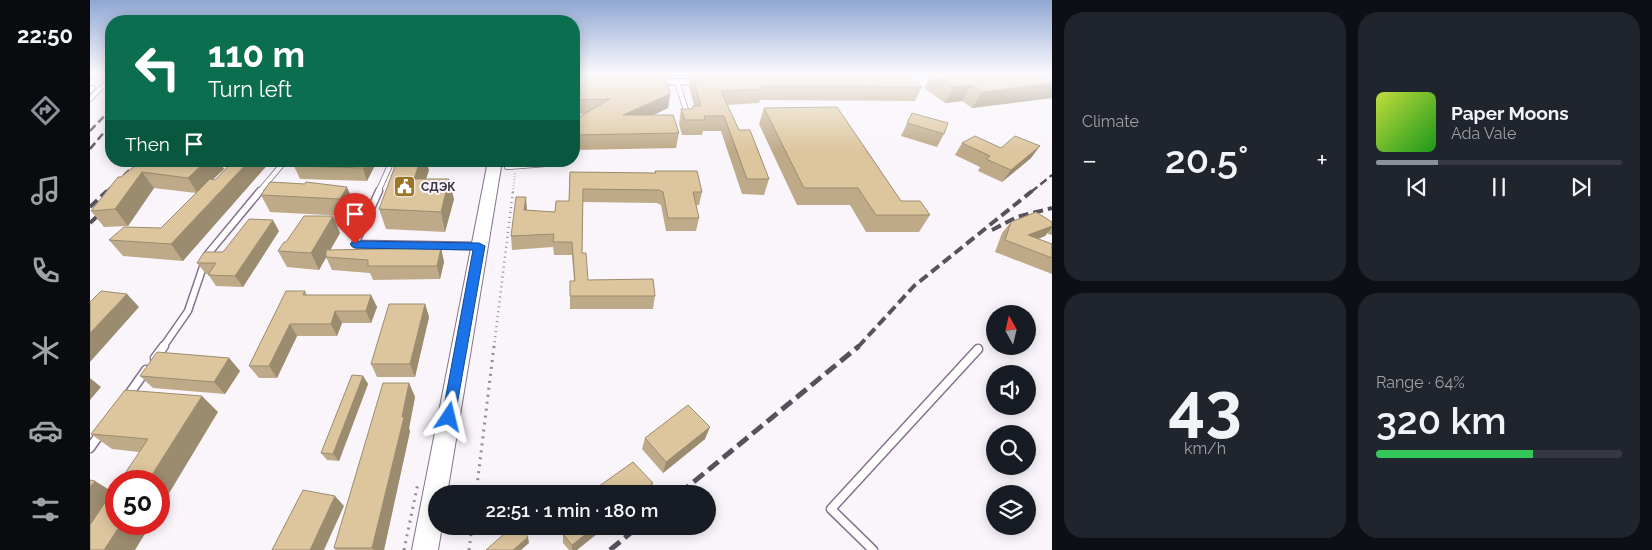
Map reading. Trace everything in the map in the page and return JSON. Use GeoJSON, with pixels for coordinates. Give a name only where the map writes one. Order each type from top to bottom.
{"type":"FeatureCollection","features":[{"type":"Feature","properties":{"kind":"main road"},"geometry":{"type":"LineString","coordinates":[[425,550],[479,246],[500,167]]}},
{"type":"Feature","properties":{"kind":"lane"},"geometry":{"type":"LineString","coordinates":[[683,100],[688,117]]}},
{"type":"Feature","properties":{"kind":"lane"},"geometry":{"type":"LineString","coordinates":[[125,400],[188,311],[207,255],[279,167]]}},
{"type":"Feature","properties":{"kind":"lane"},"geometry":{"type":"LineString","coordinates":[[389,167],[355,244],[479,246]]}},
{"type":"Feature","properties":{"kind":"lane"},"geometry":{"type":"LineString","coordinates":[[873,550],[831,509],[978,349]]}},
{"type":"Feature","properties":{"kind":"lane"},"geometry":{"type":"LineString","coordinates":[[90,448],[107,424]]}},
{"type":"Feature","properties":{"kind":"path"},"geometry":{"type":"LineString","coordinates":[[477,485],[516,167]]}},
{"type":"Feature","properties":{"kind":"path"},"geometry":{"type":"LineString","coordinates":[[469,550],[471,535]]}},
{"type":"Feature","properties":{"kind":"building"},"geometry":{"type":"Polygon","coordinates":[[[609,100],[657,100],[623,115],[673,115],[679,133],[580,135],[580,116],[609,100]]]}},
{"type":"Feature","properties":{"kind":"building"},"geometry":{"type":"Polygon","coordinates":[[[699,100],[725,100],[739,130],[750,130],[769,179],[747,179],[724,116],[704,116],[705,120],[685,120],[681,109],[692,109],[693,106],[701,106],[699,100]]]}},
{"type":"Feature","properties":{"kind":"building"},"geometry":{"type":"Polygon","coordinates":[[[837,107],[901,201],[920,201],[930,215],[876,215],[858,188],[804,188],[764,108],[837,107]]]}},
{"type":"Feature","properties":{"kind":"building"},"geometry":{"type":"Polygon","coordinates":[[[912,113],[948,123],[944,134],[907,123],[912,113]]]}},
{"type":"Feature","properties":{"kind":"building"},"geometry":{"type":"Polygon","coordinates":[[[975,136],[1001,148],[1015,136],[1040,146],[1011,170],[986,159],[990,156],[962,143],[975,136]]]}},
{"type":"Feature","properties":{"kind":"building"},"geometry":{"type":"Polygon","coordinates":[[[134,167],[200,167],[188,178],[142,172],[115,209],[91,211],[118,177],[121,177],[134,167]]]}},
{"type":"Feature","properties":{"kind":"building"},"geometry":{"type":"Polygon","coordinates":[[[227,167],[243,167],[171,244],[109,240],[124,227],[161,228],[210,179],[215,180],[227,167]]]}},
{"type":"Feature","properties":{"kind":"building"},"geometry":{"type":"Polygon","coordinates":[[[328,167],[363,167],[363,168],[328,167]]]}},
{"type":"Feature","properties":{"kind":"building"},"geometry":{"type":"Polygon","coordinates":[[[395,167],[418,167],[414,179],[449,179],[441,212],[379,209],[395,167]]]}},
{"type":"Feature","properties":{"kind":"building"},"geometry":{"type":"Polygon","coordinates":[[[655,171],[697,171],[702,192],[693,192],[699,218],[668,218],[663,192],[659,190],[583,189],[582,253],[586,253],[588,280],[653,279],[655,296],[570,296],[570,281],[575,281],[572,242],[553,242],[554,234],[511,236],[516,197],[526,197],[524,210],[555,212],[556,201],[569,201],[570,172],[656,173],[655,171]]]}},
{"type":"Feature","properties":{"kind":"building"},"geometry":{"type":"Polygon","coordinates":[[[270,182],[305,184],[306,182],[347,187],[340,199],[261,195],[270,182]]]}},
{"type":"Feature","properties":{"kind":"building"},"geometry":{"type":"Polygon","coordinates":[[[1036,212],[1052,222],[1052,226],[1028,235],[1052,244],[1052,258],[1005,240],[1011,222],[1036,212]]]}},
{"type":"Feature","properties":{"kind":"building"},"geometry":{"type":"Polygon","coordinates":[[[304,216],[333,216],[311,253],[278,251],[286,242],[304,216]]]}},
{"type":"Feature","properties":{"kind":"building"},"geometry":{"type":"Polygon","coordinates":[[[249,219],[273,220],[235,276],[208,275],[216,263],[197,263],[204,252],[223,252],[249,219]]]}},
{"type":"Feature","properties":{"kind":"building"},"geometry":{"type":"Polygon","coordinates":[[[441,248],[437,266],[368,266],[368,260],[326,257],[326,250],[441,248]]]}},
{"type":"Feature","properties":{"kind":"building"},"geometry":{"type":"Polygon","coordinates":[[[101,291],[127,294],[90,333],[90,302],[101,291]]]}},
{"type":"Feature","properties":{"kind":"building"},"geometry":{"type":"Polygon","coordinates":[[[286,291],[305,291],[303,295],[371,295],[366,311],[335,311],[331,324],[290,324],[269,366],[249,366],[286,291]]]}},
{"type":"Feature","properties":{"kind":"building"},"geometry":{"type":"Polygon","coordinates":[[[389,304],[425,304],[410,364],[371,364],[389,304]]]}},
{"type":"Feature","properties":{"kind":"building"},"geometry":{"type":"Polygon","coordinates":[[[157,352],[229,358],[214,382],[140,376],[157,352]]]}},
{"type":"Feature","properties":{"kind":"building"},"geometry":{"type":"Polygon","coordinates":[[[352,375],[363,376],[333,454],[321,453],[352,375]]]}},
{"type":"Feature","properties":{"kind":"building"},"geometry":{"type":"Polygon","coordinates":[[[383,383],[409,383],[402,417],[404,417],[372,548],[334,548],[383,383]]]}},
{"type":"Feature","properties":{"kind":"building"},"geometry":{"type":"Polygon","coordinates":[[[125,390],[202,396],[155,470],[127,470],[148,439],[91,434],[125,390]]]}},
{"type":"Feature","properties":{"kind":"building"},"geometry":{"type":"Polygon","coordinates":[[[688,405],[710,427],[666,462],[645,438],[688,405]]]}},
{"type":"Feature","properties":{"kind":"building"},"geometry":{"type":"Polygon","coordinates":[[[633,462],[653,483],[650,485],[601,485],[633,462]]]}},
{"type":"Feature","properties":{"kind":"building"},"geometry":{"type":"Polygon","coordinates":[[[90,480],[95,481],[90,487],[90,480]]]}},
{"type":"Feature","properties":{"kind":"building"},"geometry":{"type":"Polygon","coordinates":[[[303,490],[335,496],[310,550],[272,550],[303,490]]]}},
{"type":"Feature","properties":{"kind":"building"},"geometry":{"type":"Polygon","coordinates":[[[105,502],[105,535],[114,535],[104,550],[90,550],[90,525],[105,502]]]}},
{"type":"Feature","properties":{"kind":"building"},"geometry":{"type":"Polygon","coordinates":[[[503,535],[526,535],[528,537],[513,550],[486,550],[503,535]]]}},
{"type":"Feature","properties":{"kind":"building"},"geometry":{"type":"Polygon","coordinates":[[[564,535],[585,535],[572,545],[564,535]]]}},
{"type":"Feature","properties":{"kind":"railway"},"geometry":{"type":"LineString","coordinates":[[90,131],[105,115]]}},
{"type":"Feature","properties":{"kind":"railway"},"geometry":{"type":"LineString","coordinates":[[90,149],[105,131]]}},
{"type":"Feature","properties":{"kind":"railway"},"geometry":{"type":"LineString","coordinates":[[106,192],[133,167]]}},
{"type":"Feature","properties":{"kind":"railway"},"geometry":{"type":"LineString","coordinates":[[1031,192],[1052,175]]}},
{"type":"Feature","properties":{"kind":"railway"},"geometry":{"type":"LineString","coordinates":[[90,207],[107,191]]}},
{"type":"Feature","properties":{"kind":"railway"},"geometry":{"type":"LineString","coordinates":[[859,346],[914,286],[1032,191]]}},
{"type":"Feature","properties":{"kind":"railway"},"geometry":{"type":"LineString","coordinates":[[90,223],[106,208]]}},
{"type":"Feature","properties":{"kind":"railway"},"geometry":{"type":"LineString","coordinates":[[992,230],[1017,217],[1052,208]]}},
{"type":"Feature","properties":{"kind":"railway"},"geometry":{"type":"LineString","coordinates":[[690,485],[859,346]]}},
{"type":"Feature","properties":{"kind":"railway"},"geometry":{"type":"LineString","coordinates":[[610,550],[628,535]]}},
{"type":"Feature","properties":{"kind":"place","name":"СДЭК"},"geometry":{"type":"Point","coordinates":[405,187]}},
{"type":"Feature","properties":{"kind":"route"},"geometry":{"type":"LineString","coordinates":[[355,244],[479,246],[449,417]]}}]}
